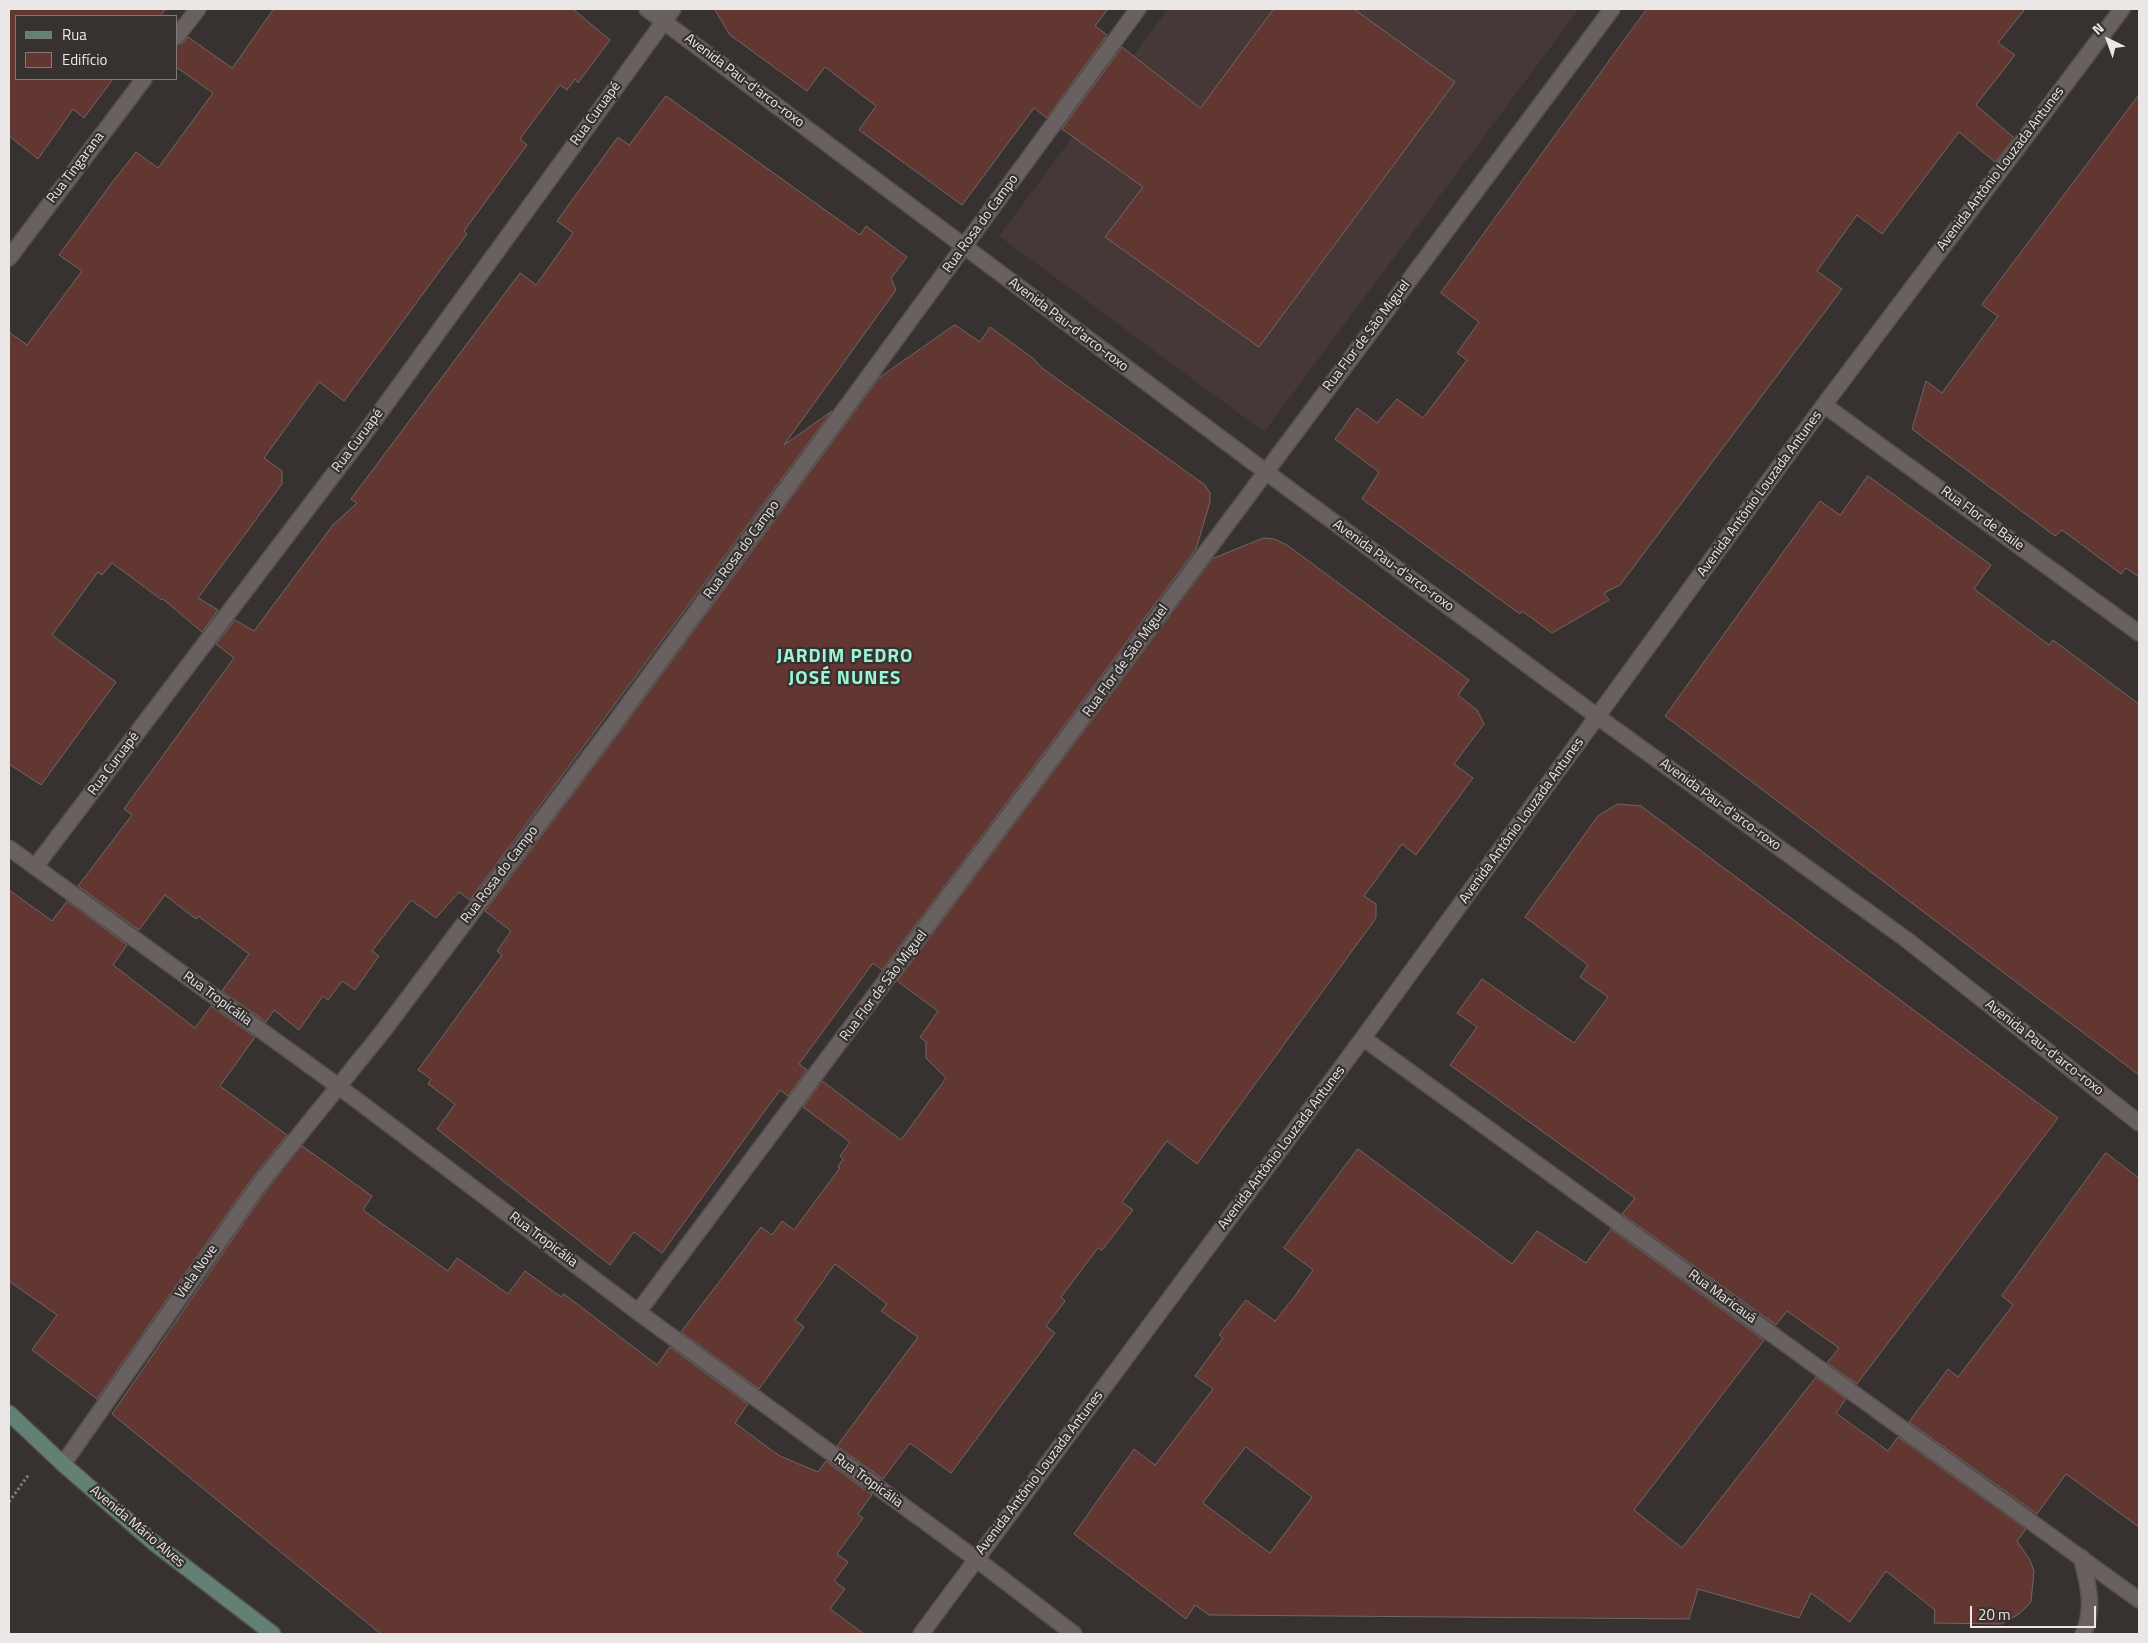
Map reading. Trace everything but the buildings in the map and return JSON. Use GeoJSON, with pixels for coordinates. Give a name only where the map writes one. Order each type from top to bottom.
{"type":"FeatureCollection","features":[{"type":"Feature","properties":{"kind":"street"},"geometry":{"type":"LineString","coordinates":[[178,34],[198,9]]}},
{"type":"Feature","properties":{"kind":"street","name":"Avenida Pau-d'arco-roxo"},"geometry":{"type":"LineString","coordinates":[[647,9],[668,15],[964,248],[1598,718],[1907,940],[2139,1123]]}},
{"type":"Feature","properties":{"kind":"street","name":"Rua Rosa do Campo"},"geometry":{"type":"LineString","coordinates":[[338,1086],[611,728],[1138,9]]}},
{"type":"Feature","properties":{"kind":"street","name":"Rua Flor de São Miguel"},"geometry":{"type":"LineString","coordinates":[[638,1312],[980,858],[1612,9]]}},
{"type":"Feature","properties":{"kind":"street","name":"Avenida Antônio Louzada Antunes"},"geometry":{"type":"LineString","coordinates":[[921,1634],[1363,1038],[1598,718],[1824,405],[2122,9]]}},
{"type":"Feature","properties":{"kind":"street","name":"Rua Curuapé"},"geometry":{"type":"LineString","coordinates":[[35,867],[362,437],[668,15]]}},
{"type":"Feature","properties":{"kind":"street","name":"Rua Tingarana"},"geometry":{"type":"LineString","coordinates":[[9,258],[143,80]]}},
{"type":"Feature","properties":{"kind":"street","name":"Rua Flor de Baile"},"geometry":{"type":"LineString","coordinates":[[1824,405],[2139,633]]}},
{"type":"Feature","properties":{"kind":"street","name":"Rua Tropicália"},"geometry":{"type":"LineString","coordinates":[[9,848],[338,1086],[638,1312],[976,1559],[1074,1634]]}},
{"type":"Feature","properties":{"kind":"street","name":"Rua Maricauá"},"geometry":{"type":"LineString","coordinates":[[1363,1038],[2139,1600]]}},
{"type":"Feature","properties":{"kind":"street","name":"Viela Nove"},"geometry":{"type":"LineString","coordinates":[[63,1464],[258,1186],[338,1086]]}},
{"type":"Feature","properties":{"kind":"street","name":"Avenida Mário Alves"},"geometry":{"type":"LineString","coordinates":[[9,1413],[63,1464],[154,1544],[273,1634]]}},
{"type":"Feature","properties":{"kind":"street"},"geometry":{"type":"LineString","coordinates":[[2081,1557],[2089,1588],[2089,1622],[2083,1634]]}},
{"type":"Feature","properties":{"kind":"shaded area"},"geometry":{"type":"Polygon","coordinates":[[[1168,9],[1579,9],[1264,432],[999,236],[1168,9]]]}},
{"type":"Feature","properties":{"kind":"district","name":"JARDIM PEDRO JOSÉ NUNES"},"geometry":{"type":"Point","coordinates":[845,668]}}]}
